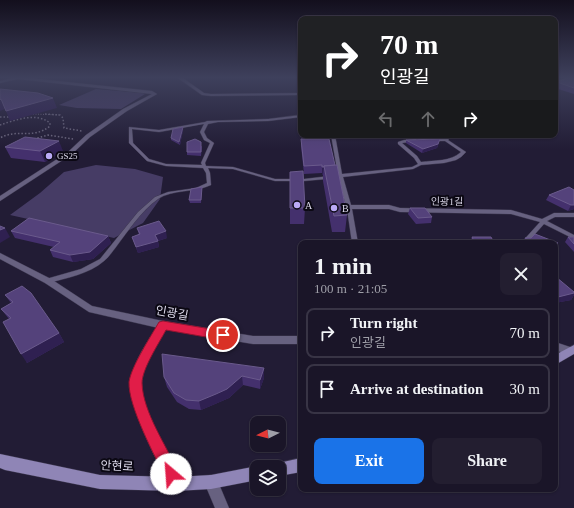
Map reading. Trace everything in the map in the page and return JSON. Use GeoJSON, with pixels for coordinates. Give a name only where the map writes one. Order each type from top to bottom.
{"type":"FeatureCollection","features":[{"type":"Feature","properties":{"kind":"main road"},"geometry":{"type":"LineString","coordinates":[[558,358],[572,350]]}},
{"type":"Feature","properties":{"kind":"main road","name":"안현로"},"geometry":{"type":"LineString","coordinates":[[0,461],[5,464],[100,482],[176,484],[211,482],[250,474]]}},
{"type":"Feature","properties":{"kind":"main road"},"geometry":{"type":"LineString","coordinates":[[286,468],[298,466]]}},
{"type":"Feature","properties":{"kind":"street"},"geometry":{"type":"LineString","coordinates":[[0,199],[70,152],[88,136],[125,110],[141,102]]}},
{"type":"Feature","properties":{"kind":"street","name":"인광길"},"geometry":{"type":"LineString","coordinates":[[0,256],[48,281],[89,309],[163,325],[253,340],[298,340]]}},
{"type":"Feature","properties":{"kind":"street"},"geometry":{"type":"LineString","coordinates":[[163,325],[143,360],[136,382],[140,407],[176,484]]}},
{"type":"Feature","properties":{"kind":"street"},"geometry":{"type":"LineString","coordinates":[[558,347],[572,350]]}},
{"type":"Feature","properties":{"kind":"street"},"geometry":{"type":"LineString","coordinates":[[211,482],[222,508]]}},
{"type":"Feature","properties":{"kind":"lane"},"geometry":{"type":"LineString","coordinates":[[298,116],[268,120],[207,122],[159,131],[130,128],[131,143],[148,160],[166,165],[233,168],[275,180],[304,180],[413,168],[428,161],[451,160],[458,158],[464,152],[446,140],[430,141]]}},
{"type":"Feature","properties":{"kind":"lane"},"geometry":{"type":"LineString","coordinates":[[48,281],[88,269],[103,260],[135,219],[155,199],[170,191],[203,188],[209,184],[208,173],[203,164],[212,143],[205,139],[202,132],[207,122]]}},
{"type":"Feature","properties":{"kind":"lane"},"geometry":{"type":"LineString","coordinates":[[334,138],[340,176],[349,207],[354,240]]}},
{"type":"Feature","properties":{"kind":"lane"},"geometry":{"type":"LineString","coordinates":[[420,164],[416,157],[399,144],[404,141],[422,140]]}},
{"type":"Feature","properties":{"kind":"lane","name":"인광1길"},"geometry":{"type":"LineString","coordinates":[[349,207],[389,208],[400,210],[511,212],[543,221],[574,237]]}},
{"type":"Feature","properties":{"kind":"lane"},"geometry":{"type":"LineString","coordinates":[[527,240],[543,221],[554,215],[574,215]]}},
{"type":"Feature","properties":{"kind":"path"},"geometry":{"type":"LineString","coordinates":[[32,114],[60,115],[63,118],[64,128],[85,132]]}},
{"type":"Feature","properties":{"kind":"path"},"geometry":{"type":"LineString","coordinates":[[0,117],[17,116]]}},
{"type":"Feature","properties":{"kind":"path"},"geometry":{"type":"LineString","coordinates":[[0,125],[12,120],[35,118],[45,118],[50,123],[50,126],[47,129],[32,135],[11,132],[0,138]]}},
{"type":"Feature","properties":{"kind":"path"},"geometry":{"type":"LineString","coordinates":[[34,140],[48,135]]}},
{"type":"Feature","properties":{"kind":"shaded area"},"geometry":{"type":"Polygon","coordinates":[[[67,102],[133,102],[121,109],[77,108],[59,105],[67,102]]]}},
{"type":"Feature","properties":{"kind":"shaded area"},"geometry":{"type":"Polygon","coordinates":[[[96,165],[135,169],[163,177],[160,199],[143,223],[114,238],[10,215],[40,193],[64,172],[96,165]]]}},
{"type":"Feature","properties":{"kind":"building"},"geometry":{"type":"Polygon","coordinates":[[[2,102],[40,102],[6,111],[2,102]]]}},
{"type":"Feature","properties":{"kind":"building"},"geometry":{"type":"Polygon","coordinates":[[[183,127],[179,142],[171,138],[173,129],[183,127]]]}},
{"type":"Feature","properties":{"kind":"building"},"geometry":{"type":"Polygon","coordinates":[[[25,137],[59,141],[40,151],[5,147],[25,137]]]}},
{"type":"Feature","properties":{"kind":"building"},"geometry":{"type":"Polygon","coordinates":[[[195,139],[201,142],[201,152],[187,152],[187,142],[195,139]]]}},
{"type":"Feature","properties":{"kind":"building"},"geometry":{"type":"Polygon","coordinates":[[[301,139],[329,139],[335,165],[324,167],[322,167],[322,165],[304,166],[301,139]]]}},
{"type":"Feature","properties":{"kind":"building"},"geometry":{"type":"Polygon","coordinates":[[[440,139],[438,144],[423,149],[406,140],[440,139]]]}},
{"type":"Feature","properties":{"kind":"building"},"geometry":{"type":"Polygon","coordinates":[[[337,165],[347,215],[334,216],[324,166],[337,165]]]}},
{"type":"Feature","properties":{"kind":"building"},"geometry":{"type":"Polygon","coordinates":[[[303,171],[305,208],[290,208],[290,172],[303,171]]]}},
{"type":"Feature","properties":{"kind":"building"},"geometry":{"type":"Polygon","coordinates":[[[202,187],[201,200],[189,200],[191,189],[202,187]]]}},
{"type":"Feature","properties":{"kind":"building"},"geometry":{"type":"Polygon","coordinates":[[[569,187],[574,190],[574,205],[549,195],[569,187]]]}},
{"type":"Feature","properties":{"kind":"building"},"geometry":{"type":"Polygon","coordinates":[[[410,208],[425,208],[432,217],[418,218],[410,208]]]}},
{"type":"Feature","properties":{"kind":"building"},"geometry":{"type":"Polygon","coordinates":[[[29,218],[108,236],[90,252],[70,255],[50,250],[60,242],[11,231],[29,218]]]}},
{"type":"Feature","properties":{"kind":"building"},"geometry":{"type":"Polygon","coordinates":[[[159,221],[166,231],[155,235],[158,241],[136,247],[132,237],[140,234],[137,228],[159,221]]]}},
{"type":"Feature","properties":{"kind":"building"},"geometry":{"type":"Polygon","coordinates":[[[535,234],[550,240],[529,240],[525,238],[531,238],[535,234]]]}},
{"type":"Feature","properties":{"kind":"building"},"geometry":{"type":"Polygon","coordinates":[[[472,237],[491,237],[492,240],[474,240],[472,237]]]}},
{"type":"Feature","properties":{"kind":"building"},"geometry":{"type":"Polygon","coordinates":[[[568,237],[574,237],[574,244],[568,237]]]}},
{"type":"Feature","properties":{"kind":"building"},"geometry":{"type":"Polygon","coordinates":[[[558,279],[574,292],[558,297],[558,279]]]}},
{"type":"Feature","properties":{"kind":"building"},"geometry":{"type":"Polygon","coordinates":[[[22,286],[31,293],[59,333],[21,354],[3,322],[11,318],[1,309],[13,302],[5,295],[22,286]]]}},
{"type":"Feature","properties":{"kind":"building"},"geometry":{"type":"Polygon","coordinates":[[[162,354],[264,368],[260,380],[242,376],[227,389],[216,394],[199,401],[186,400],[174,393],[164,377],[162,354]]]}},
{"type":"Feature","properties":{"kind":"place","name":"GS25"},"geometry":{"type":"Point","coordinates":[49,156]}},
{"type":"Feature","properties":{"kind":"place","name":"A"},"geometry":{"type":"Point","coordinates":[297,205]}},
{"type":"Feature","properties":{"kind":"place","name":"B"},"geometry":{"type":"Point","coordinates":[334,208]}},
{"type":"Feature","properties":{"kind":"route"},"geometry":{"type":"LineString","coordinates":[[171,474],[140,407],[136,382],[143,360],[163,325],[223,335]]}}]}
